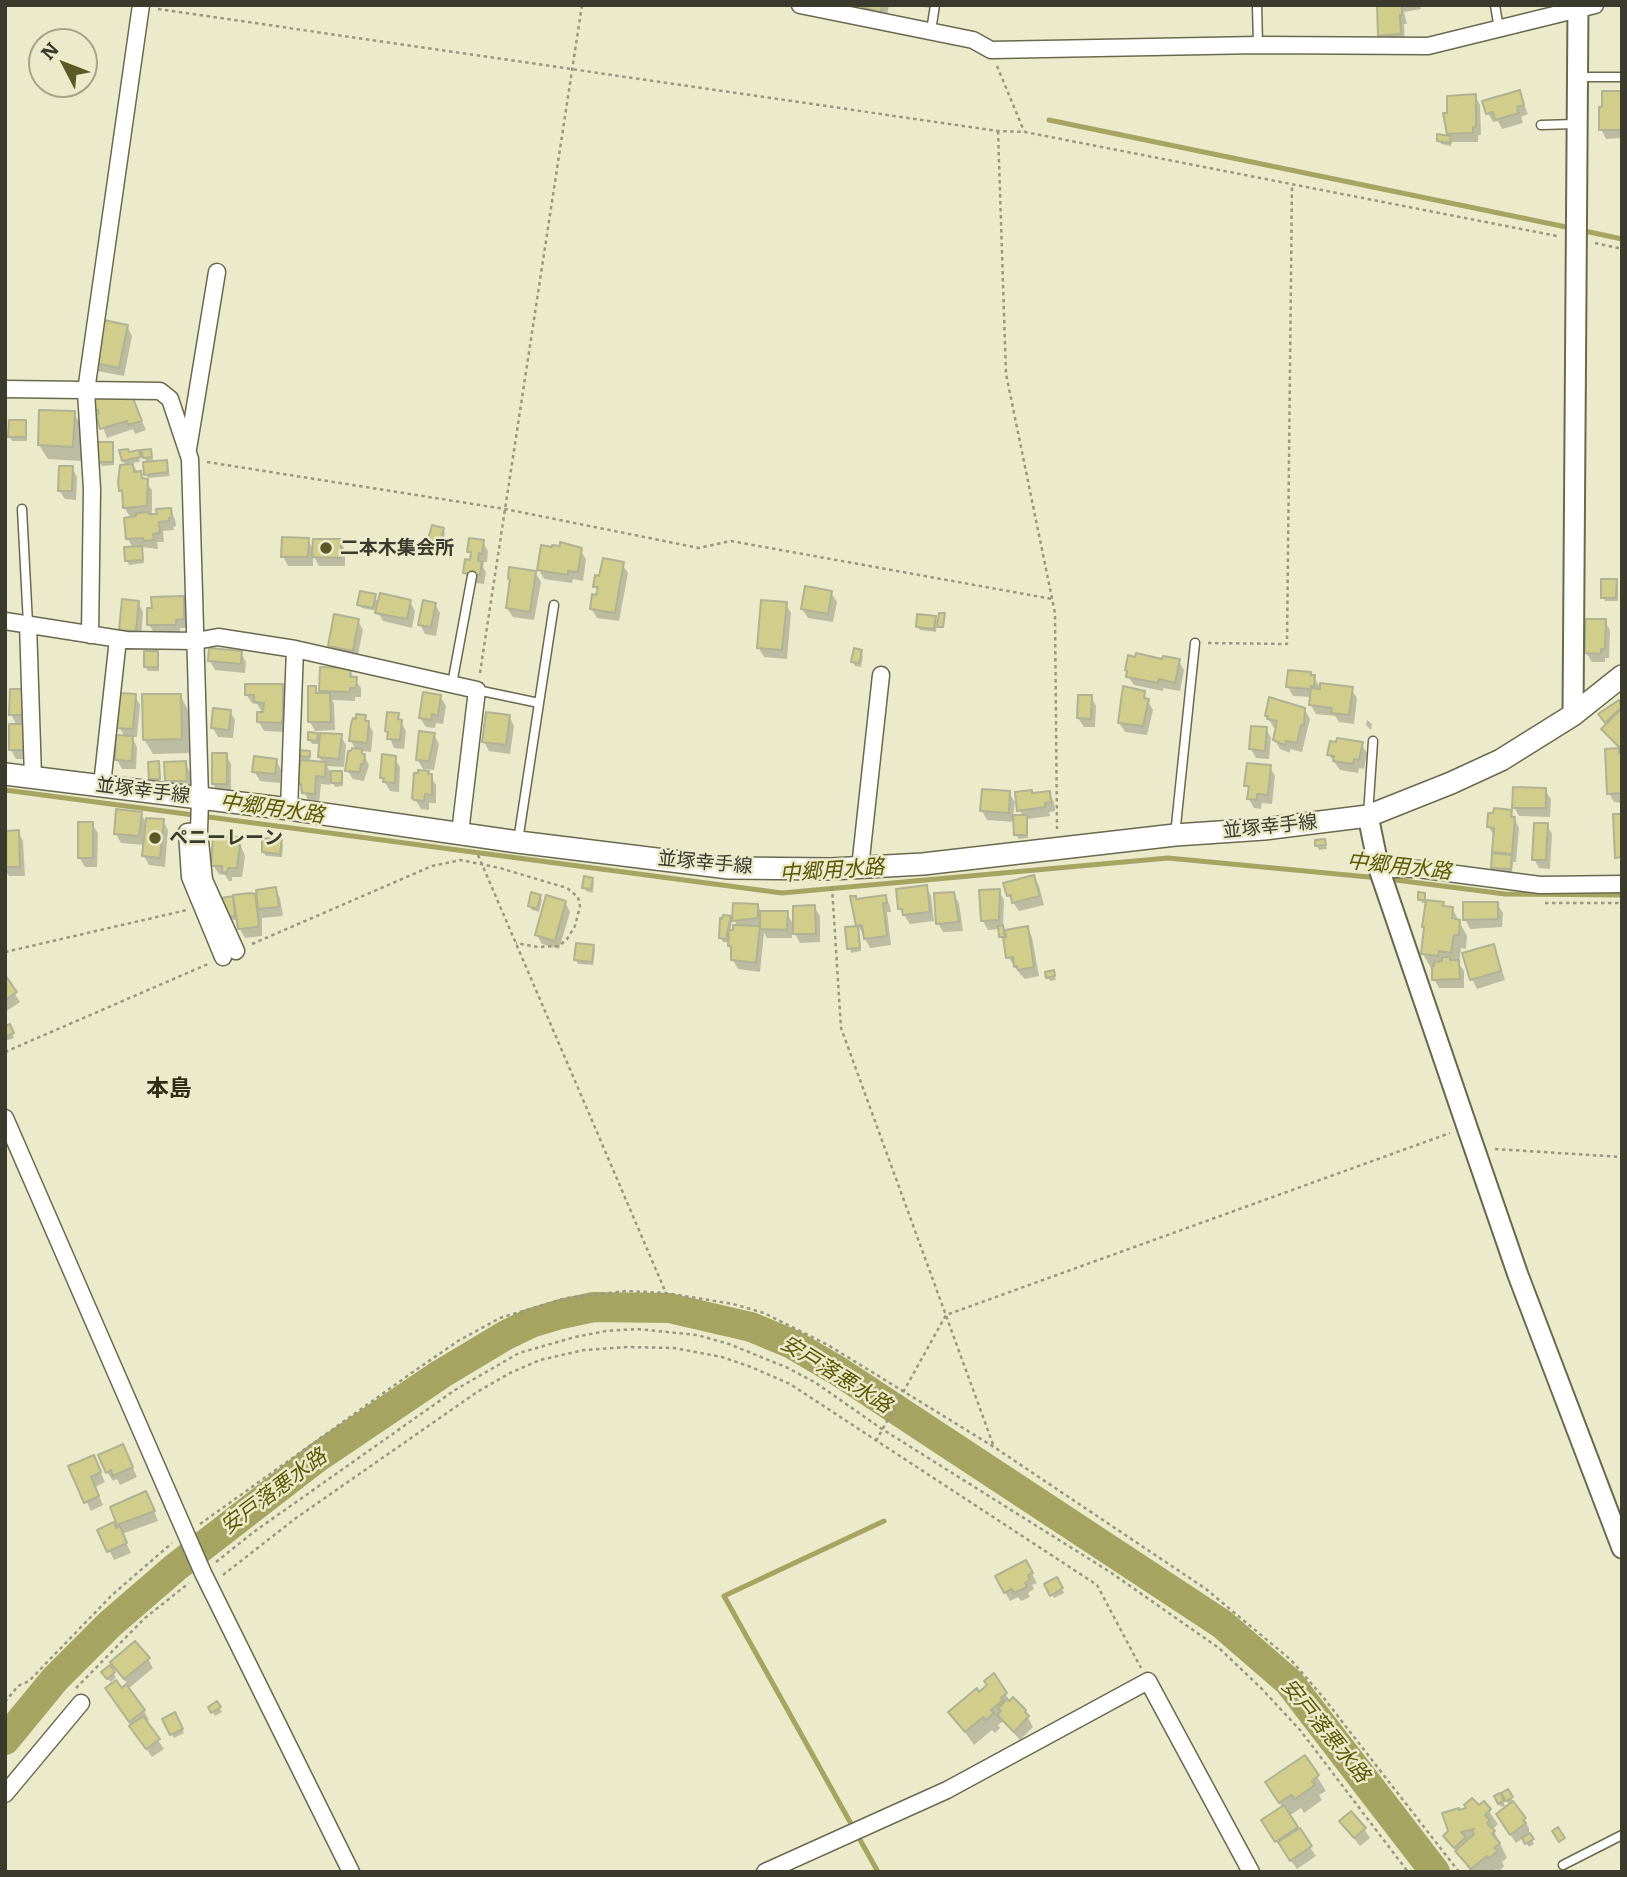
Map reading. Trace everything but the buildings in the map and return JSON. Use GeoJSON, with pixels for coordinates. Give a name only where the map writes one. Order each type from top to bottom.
{"type":"FeatureCollection","features":[{"type":"Feature","properties":{"kind":"main road","name":"並塚幸手線"},"geometry":{"type":"LineString","coordinates":[[5,775],[289,809],[518,842],[729,868],[831,869],[923,864],[1368,816],[1501,760],[1573,715],[1622,676]]}},
{"type":"Feature","properties":{"kind":"street"},"geometry":{"type":"LineString","coordinates":[[800,5],[973,40],[990,50],[1428,46],[1584,7],[1577,77],[1573,715]]}},
{"type":"Feature","properties":{"kind":"street"},"geometry":{"type":"LineString","coordinates":[[90,635],[92,489],[86,391],[141,6]]}},
{"type":"Feature","properties":{"kind":"street"},"geometry":{"type":"LineString","coordinates":[[199,831],[187,832],[190,877],[202,906],[229,954],[204,880],[199,831],[189,455],[217,272]]}},
{"type":"Feature","properties":{"kind":"street"},"geometry":{"type":"LineString","coordinates":[[5,389],[160,391],[170,400],[189,455]]}},
{"type":"Feature","properties":{"kind":"street"},"geometry":{"type":"LineString","coordinates":[[5,621],[118,639],[195,641],[218,637],[295,649],[477,690],[460,833]]}},
{"type":"Feature","properties":{"kind":"street"},"geometry":{"type":"LineString","coordinates":[[28,624],[33,777]]}},
{"type":"Feature","properties":{"kind":"street"},"geometry":{"type":"LineString","coordinates":[[102,785],[118,639]]}},
{"type":"Feature","properties":{"kind":"street"},"geometry":{"type":"LineString","coordinates":[[289,809],[295,649]]}},
{"type":"Feature","properties":{"kind":"street"},"geometry":{"type":"LineString","coordinates":[[860,867],[881,676]]}},
{"type":"Feature","properties":{"kind":"street"},"geometry":{"type":"LineString","coordinates":[[1368,816],[1378,869],[1518,1275],[1622,1548]]}},
{"type":"Feature","properties":{"kind":"street"},"geometry":{"type":"LineString","coordinates":[[1378,869],[1418,869],[1540,885],[1622,884]]}},
{"type":"Feature","properties":{"kind":"street"},"geometry":{"type":"LineString","coordinates":[[5,1118],[206,1579],[351,1872]]}},
{"type":"Feature","properties":{"kind":"street"},"geometry":{"type":"LineString","coordinates":[[765,1872],[947,1790],[1148,1681],[1251,1872]]}},
{"type":"Feature","properties":{"kind":"street"},"geometry":{"type":"LineString","coordinates":[[5,1794],[77,1697]]}},
{"type":"Feature","properties":{"kind":"lane"},"geometry":{"type":"LineString","coordinates":[[931,31],[935,5]]}},
{"type":"Feature","properties":{"kind":"lane"},"geometry":{"type":"LineString","coordinates":[[1257,5],[1258,46]]}},
{"type":"Feature","properties":{"kind":"lane"},"geometry":{"type":"LineString","coordinates":[[1495,5],[1499,29]]}},
{"type":"Feature","properties":{"kind":"lane"},"geometry":{"type":"LineString","coordinates":[[1577,77],[1622,77]]}},
{"type":"Feature","properties":{"kind":"lane"},"geometry":{"type":"LineString","coordinates":[[1541,125],[1577,124]]}},
{"type":"Feature","properties":{"kind":"lane"},"geometry":{"type":"LineString","coordinates":[[22,509],[28,624]]}},
{"type":"Feature","properties":{"kind":"lane"},"geometry":{"type":"LineString","coordinates":[[452,684],[472,576]]}},
{"type":"Feature","properties":{"kind":"lane"},"geometry":{"type":"LineString","coordinates":[[518,842],[554,605]]}},
{"type":"Feature","properties":{"kind":"lane"},"geometry":{"type":"LineString","coordinates":[[1175,835],[1195,643]]}},
{"type":"Feature","properties":{"kind":"lane"},"geometry":{"type":"LineString","coordinates":[[477,690],[539,704]]}},
{"type":"Feature","properties":{"kind":"lane"},"geometry":{"type":"LineString","coordinates":[[1368,816],[1373,741]]}},
{"type":"Feature","properties":{"kind":"lane"},"geometry":{"type":"LineString","coordinates":[[1563,1865],[1622,1835]]}},
{"type":"Feature","properties":{"kind":"path"},"geometry":{"type":"LineString","coordinates":[[477,690],[582,5]]}},
{"type":"Feature","properties":{"kind":"path"},"geometry":{"type":"LineString","coordinates":[[141,6],[998,131],[1024,132],[1622,248]]}},
{"type":"Feature","properties":{"kind":"path"},"geometry":{"type":"LineString","coordinates":[[990,50],[1024,132]]}},
{"type":"Feature","properties":{"kind":"path"},"geometry":{"type":"LineString","coordinates":[[998,131],[1006,374],[1055,613],[1057,849]]}},
{"type":"Feature","properties":{"kind":"path"},"geometry":{"type":"LineString","coordinates":[[1195,643],[1287,645],[1292,184]]}},
{"type":"Feature","properties":{"kind":"path"},"geometry":{"type":"LineString","coordinates":[[189,455],[505,509],[699,548],[730,541],[1052,599]]}},
{"type":"Feature","properties":{"kind":"path"},"geometry":{"type":"LineString","coordinates":[[516,943],[538,947],[559,946],[575,926],[580,906],[578,897],[567,888],[482,864],[666,1293]]}},
{"type":"Feature","properties":{"kind":"path"},"geometry":{"type":"LineString","coordinates":[[831,869],[841,1028],[994,1447]]}},
{"type":"Feature","properties":{"kind":"path"},"geometry":{"type":"LineString","coordinates":[[5,952],[202,906]]}},
{"type":"Feature","properties":{"kind":"path"},"geometry":{"type":"LineString","coordinates":[[876,1441],[946,1315],[1467,1127]]}},
{"type":"Feature","properties":{"kind":"path"},"geometry":{"type":"LineString","coordinates":[[1474,1148],[1622,1157]]}},
{"type":"Feature","properties":{"kind":"path"},"geometry":{"type":"LineString","coordinates":[[5,1702],[18,1686],[29,1681],[112,1595],[171,1543],[307,1445],[479,1329],[526,1309],[566,1298],[626,1291],[666,1293],[733,1304],[764,1313],[828,1345],[994,1447],[1206,1589],[1276,1645],[1323,1697],[1459,1872]]}},
{"type":"Feature","properties":{"kind":"path"},"geometry":{"type":"LineString","coordinates":[[206,1579],[255,1531],[482,1373],[519,1353],[606,1331],[637,1329],[697,1335],[729,1344],[788,1368],[816,1383],[882,1429],[1110,1572],[1219,1648],[1300,1730],[1408,1872]]}},
{"type":"Feature","properties":{"kind":"path"},"geometry":{"type":"LineString","coordinates":[[77,1697],[145,1618],[296,1518],[477,1392],[540,1360],[583,1350],[628,1347],[674,1348],[722,1357],[790,1384],[1097,1585],[1148,1681]]}},
{"type":"Feature","properties":{"kind":"waterway"},"geometry":{"type":"LineString","coordinates":[[1049,120],[1571,228]]}},
{"type":"Feature","properties":{"kind":"waterway"},"geometry":{"type":"LineString","coordinates":[[1580,230],[1622,239]]}},
{"type":"Feature","properties":{"kind":"waterway","name":"中郷用水路"},"geometry":{"type":"LineString","coordinates":[[5,790],[782,893],[1168,858],[1379,878]]}},
{"type":"Feature","properties":{"kind":"waterway","name":"中郷用水路"},"geometry":{"type":"LineString","coordinates":[[1388,879],[1505,894],[1622,895]]}},
{"type":"Feature","properties":{"kind":"waterway","name":"安戸落悪水路"},"geometry":{"type":"LineString","coordinates":[[5,1740],[55,1679],[110,1624],[176,1567],[318,1457],[441,1374],[506,1335],[531,1323],[561,1314],[594,1307],[669,1308],[751,1327],[792,1344],[838,1371],[1222,1624],[1289,1682],[1435,1872]]}},
{"type":"Feature","properties":{"kind":"waterway"},"geometry":{"type":"LineString","coordinates":[[878,1872],[724,1596],[884,1521]]}},
{"type":"Feature","properties":{"kind":"place","name":"二本木集会所"},"geometry":{"type":"Point","coordinates":[326,548]}},
{"type":"Feature","properties":{"kind":"place","name":"ペニーレーン"},"geometry":{"type":"Point","coordinates":[155,838]}},
{"type":"Feature","properties":{"kind":"district","name":"本島"},"geometry":{"type":"Point","coordinates":[169,1089]}}]}
